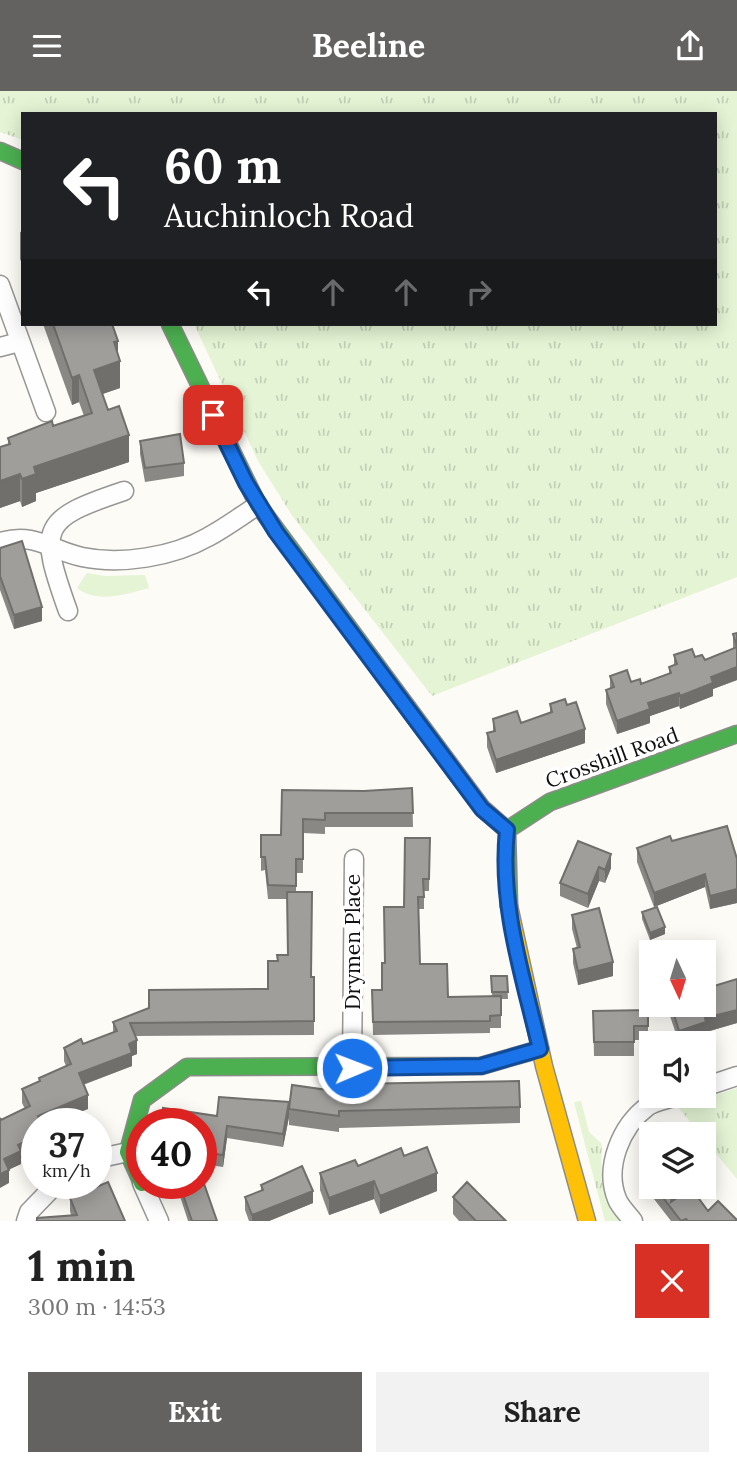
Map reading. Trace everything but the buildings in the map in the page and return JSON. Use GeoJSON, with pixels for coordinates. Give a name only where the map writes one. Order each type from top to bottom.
{"type":"FeatureCollection","features":[{"type":"Feature","properties":{"kind":"main road"},"geometry":{"type":"LineString","coordinates":[[0,151],[21,160]]}},
{"type":"Feature","properties":{"kind":"main road"},"geometry":{"type":"LineString","coordinates":[[171,326],[258,505],[482,809],[507,830],[504,865],[508,909],[540,1049],[587,1221]]}},
{"type":"Feature","properties":{"kind":"main road","name":"Crosshill Road"},"geometry":{"type":"LineString","coordinates":[[507,830],[550,802],[737,734]]}},
{"type":"Feature","properties":{"kind":"main road"},"geometry":{"type":"LineString","coordinates":[[140,1108],[142,1100],[187,1067],[481,1066],[540,1049]]}},
{"type":"Feature","properties":{"kind":"street"},"geometry":{"type":"LineString","coordinates":[[0,285],[46,412]]}},
{"type":"Feature","properties":{"kind":"street"},"geometry":{"type":"LineString","coordinates":[[0,347],[19,342]]}},
{"type":"Feature","properties":{"kind":"street"},"geometry":{"type":"LineString","coordinates":[[68,611],[51,562],[50,544],[60,518],[69,511],[124,491]]}},
{"type":"Feature","properties":{"kind":"street"},"geometry":{"type":"LineString","coordinates":[[0,542],[20,537],[50,544],[81,557],[142,557],[207,538],[258,505]]}},
{"type":"Feature","properties":{"kind":"street","name":"Drymen Place"},"geometry":{"type":"LineString","coordinates":[[352,1068],[354,859]]}},
{"type":"Feature","properties":{"kind":"street"},"geometry":{"type":"LineString","coordinates":[[716,1083],[737,1076]]}},
{"type":"Feature","properties":{"kind":"street"},"geometry":{"type":"LineString","coordinates":[[633,1221],[618,1203],[612,1185],[612,1168],[623,1135],[646,1108]]}},
{"type":"Feature","properties":{"kind":"street"},"geometry":{"type":"LineString","coordinates":[[26,1221],[29,1212],[42,1199]]}},
{"type":"Feature","properties":{"kind":"street"},"geometry":{"type":"LineString","coordinates":[[149,1199],[159,1221]]}},
{"type":"Feature","properties":{"kind":"green space"},"geometry":{"type":"Polygon","coordinates":[[[0,91],[737,91],[737,577],[432,696],[293,517],[258,461],[195,326],[717,326],[717,112],[21,112],[21,139],[0,132],[0,91]]]}},
{"type":"Feature","properties":{"kind":"green space"},"geometry":{"type":"Polygon","coordinates":[[[87,573],[105,576],[145,575],[149,588],[112,596],[94,596],[77,588],[87,573]]]}},
{"type":"Feature","properties":{"kind":"green space"},"geometry":{"type":"Polygon","coordinates":[[[737,1088],[737,1179],[716,1154],[716,1122],[690,1122],[679,1108],[716,1108],[716,1095],[737,1088]]]}},
{"type":"Feature","properties":{"kind":"green space"},"geometry":{"type":"Polygon","coordinates":[[[581,1101],[589,1132],[602,1144],[601,1164],[606,1194],[620,1221],[605,1221],[574,1102],[581,1101]]]}},
{"type":"Feature","properties":{"kind":"traffic: fast"},"geometry":{"type":"LineString","coordinates":[[0,151],[21,160]]}},
{"type":"Feature","properties":{"kind":"traffic: fast"},"geometry":{"type":"LineString","coordinates":[[171,326],[258,505],[482,808],[507,830],[509,906]]}},
{"type":"Feature","properties":{"kind":"traffic: fast"},"geometry":{"type":"LineString","coordinates":[[507,830],[550,802],[737,734]]}},
{"type":"Feature","properties":{"kind":"traffic: fast"},"geometry":{"type":"LineString","coordinates":[[140,1108],[142,1100],[187,1067],[481,1066],[540,1049]]}},
{"type":"Feature","properties":{"kind":"traffic: slow"},"geometry":{"type":"LineString","coordinates":[[509,906],[544,1066],[587,1221]]}},
{"type":"Feature","properties":{"kind":"route"},"geometry":{"type":"LineString","coordinates":[[213,415],[246,483],[276,532],[482,809],[507,830],[504,865],[508,909],[540,1049],[481,1066],[352,1068]]}}]}
